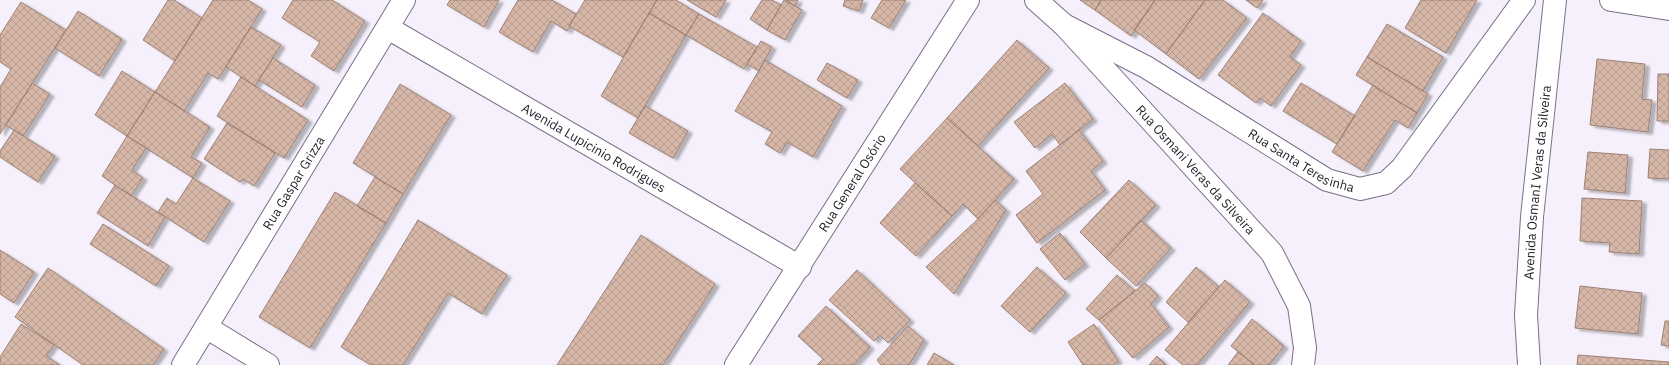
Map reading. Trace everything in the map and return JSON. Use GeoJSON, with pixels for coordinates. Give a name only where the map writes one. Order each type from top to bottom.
{"type":"FeatureCollection","features":[{"type":"Feature","properties":{"kind":"street","name":"Rua Gaspar Grizza"},"geometry":{"type":"LineString","coordinates":[[183,365],[404,0]]}},
{"type":"Feature","properties":{"kind":"street","name":"Rua General Osório"},"geometry":{"type":"LineString","coordinates":[[736,365],[800,267],[968,0]]}},
{"type":"Feature","properties":{"kind":"street","name":"Rua Osmani Veras da Silveira"},"geometry":{"type":"LineString","coordinates":[[1036,0],[1064,25],[1272,253],[1299,306],[1305,348],[1303,365]]}},
{"type":"Feature","properties":{"kind":"street","name":"Rua Santa Teresinha"},"geometry":{"type":"LineString","coordinates":[[1064,25],[1146,67],[1327,180],[1360,189],[1386,183],[1402,168],[1524,0]]}},
{"type":"Feature","properties":{"kind":"street","name":"Avenida OsmanI Veras da Silveira"},"geometry":{"type":"LineString","coordinates":[[1529,365],[1526,315],[1532,217],[1555,0]]}},
{"type":"Feature","properties":{"kind":"street"},"geometry":{"type":"LineString","coordinates":[[1611,0],[1669,9]]}},
{"type":"Feature","properties":{"kind":"street","name":"Avenida Lupicinio Rodrigues"},"geometry":{"type":"LineString","coordinates":[[388,28],[800,267]]}},
{"type":"Feature","properties":{"kind":"street"},"geometry":{"type":"LineString","coordinates":[[206,327],[268,365]]}},
{"type":"Feature","properties":{"kind":"building"},"geometry":{"type":"Polygon","coordinates":[[[168,0],[174,0],[202,18],[175,61],[143,40],[168,0]]]}},
{"type":"Feature","properties":{"kind":"building"},"geometry":{"type":"Polygon","coordinates":[[[213,0],[248,0],[262,9],[218,79],[208,73],[184,111],[155,92],[213,0]]]}},
{"type":"Feature","properties":{"kind":"building"},"geometry":{"type":"Polygon","coordinates":[[[293,0],[332,0],[365,21],[334,71],[311,56],[320,42],[282,18],[293,0]]]}},
{"type":"Feature","properties":{"kind":"building"},"geometry":{"type":"Polygon","coordinates":[[[450,0],[499,0],[484,27],[447,5],[450,0]]]}},
{"type":"Feature","properties":{"kind":"building"},"geometry":{"type":"Polygon","coordinates":[[[518,0],[552,0],[576,14],[567,31],[551,21],[533,52],[499,32],[518,0]]]}},
{"type":"Feature","properties":{"kind":"building"},"geometry":{"type":"Polygon","coordinates":[[[585,0],[657,0],[623,57],[569,26],[585,0]]]}},
{"type":"Feature","properties":{"kind":"building"},"geometry":{"type":"Polygon","coordinates":[[[657,0],[676,0],[699,14],[686,35],[649,13],[657,0]]]}},
{"type":"Feature","properties":{"kind":"building"},"geometry":{"type":"Polygon","coordinates":[[[687,0],[726,0],[716,17],[687,0]]]}},
{"type":"Feature","properties":{"kind":"building"},"geometry":{"type":"Polygon","coordinates":[[[762,0],[772,0],[781,5],[767,30],[750,19],[762,0]]]}},
{"type":"Feature","properties":{"kind":"building"},"geometry":{"type":"Polygon","coordinates":[[[784,0],[802,10],[785,40],[767,30],[784,0]]]}},
{"type":"Feature","properties":{"kind":"building"},"geometry":{"type":"Polygon","coordinates":[[[786,0],[798,0],[795,6],[786,0]]]}},
{"type":"Feature","properties":{"kind":"building"},"geometry":{"type":"Polygon","coordinates":[[[845,0],[863,0],[859,11],[843,6],[845,0]]]}},
{"type":"Feature","properties":{"kind":"building"},"geometry":{"type":"Polygon","coordinates":[[[882,0],[906,0],[889,28],[871,18],[882,0]]]}},
{"type":"Feature","properties":{"kind":"building"},"geometry":{"type":"Polygon","coordinates":[[[1080,0],[1101,0],[1095,10],[1080,0]]]}},
{"type":"Feature","properties":{"kind":"building"},"geometry":{"type":"Polygon","coordinates":[[[1101,0],[1155,0],[1131,36],[1095,10],[1101,0]]]}},
{"type":"Feature","properties":{"kind":"building"},"geometry":{"type":"Polygon","coordinates":[[[1155,0],[1205,0],[1166,54],[1134,30],[1155,0]]]}},
{"type":"Feature","properties":{"kind":"building"},"geometry":{"type":"Polygon","coordinates":[[[1205,0],[1223,0],[1247,18],[1199,79],[1166,54],[1205,0]]]}},
{"type":"Feature","properties":{"kind":"building"},"geometry":{"type":"Polygon","coordinates":[[[1246,0],[1263,0],[1257,8],[1246,0]]]}},
{"type":"Feature","properties":{"kind":"building"},"geometry":{"type":"Polygon","coordinates":[[[1421,0],[1477,0],[1446,53],[1405,28],[1421,0]]]}},
{"type":"Feature","properties":{"kind":"building"},"geometry":{"type":"Polygon","coordinates":[[[21,2],[66,30],[0,134],[0,87],[11,69],[0,62],[0,35],[21,2]]]}},
{"type":"Feature","properties":{"kind":"building"},"geometry":{"type":"Polygon","coordinates":[[[78,11],[122,39],[99,76],[55,48],[78,11]]]}},
{"type":"Feature","properties":{"kind":"building"},"geometry":{"type":"Polygon","coordinates":[[[649,13],[686,35],[638,118],[601,96],[649,13]]]}},
{"type":"Feature","properties":{"kind":"building"},"geometry":{"type":"Polygon","coordinates":[[[1263,13],[1301,41],[1290,57],[1301,65],[1271,106],[1260,98],[1256,103],[1218,75],[1263,13]]]}},
{"type":"Feature","properties":{"kind":"building"},"geometry":{"type":"Polygon","coordinates":[[[699,14],[757,47],[744,69],[686,35],[699,14]]]}},
{"type":"Feature","properties":{"kind":"building"},"geometry":{"type":"Polygon","coordinates":[[[1387,24],[1443,57],[1423,91],[1367,57],[1387,24]]]}},
{"type":"Feature","properties":{"kind":"building"},"geometry":{"type":"Polygon","coordinates":[[[251,27],[281,45],[255,86],[226,67],[251,27]]]}},
{"type":"Feature","properties":{"kind":"building"},"geometry":{"type":"Polygon","coordinates":[[[1017,40],[1049,68],[978,146],[947,118],[1017,40]]]}},
{"type":"Feature","properties":{"kind":"building"},"geometry":{"type":"Polygon","coordinates":[[[761,41],[772,47],[759,71],[747,64],[761,41]]]}},
{"type":"Feature","properties":{"kind":"building"},"geometry":{"type":"Polygon","coordinates":[[[1367,57],[1428,94],[1417,113],[1356,75],[1367,57]]]}},
{"type":"Feature","properties":{"kind":"building"},"geometry":{"type":"Polygon","coordinates":[[[273,58],[315,85],[302,107],[259,80],[273,58]]]}},
{"type":"Feature","properties":{"kind":"building"},"geometry":{"type":"Polygon","coordinates":[[[1597,59],[1645,64],[1642,99],[1652,100],[1648,132],[1590,125],[1597,59]]]}},
{"type":"Feature","properties":{"kind":"building"},"geometry":{"type":"Polygon","coordinates":[[[765,60],[842,106],[813,157],[787,142],[780,153],[765,144],[772,132],[735,111],[765,60]]]}},
{"type":"Feature","properties":{"kind":"building"},"geometry":{"type":"Polygon","coordinates":[[[827,63],[858,80],[847,98],[817,80],[827,63]]]}},
{"type":"Feature","properties":{"kind":"building"},"geometry":{"type":"Polygon","coordinates":[[[122,71],[155,92],[127,136],[95,115],[122,71]]]}},
{"type":"Feature","properties":{"kind":"building"},"geometry":{"type":"Polygon","coordinates":[[[1658,74],[1669,74],[1669,121],[1657,121],[1658,74]]]}},
{"type":"Feature","properties":{"kind":"building"},"geometry":{"type":"Polygon","coordinates":[[[241,77],[308,120],[284,158],[217,116],[241,77]]]}},
{"type":"Feature","properties":{"kind":"building"},"geometry":{"type":"Polygon","coordinates":[[[32,83],[50,94],[23,136],[6,125],[32,83]]]}},
{"type":"Feature","properties":{"kind":"building"},"geometry":{"type":"Polygon","coordinates":[[[1065,83],[1093,119],[1060,145],[1052,134],[1035,148],[1014,122],[1065,83]]]}},
{"type":"Feature","properties":{"kind":"building"},"geometry":{"type":"Polygon","coordinates":[[[1301,83],[1355,116],[1337,144],[1283,111],[1301,83]]]}},
{"type":"Feature","properties":{"kind":"building"},"geometry":{"type":"Polygon","coordinates":[[[400,84],[451,115],[403,194],[353,163],[400,84]]]}},
{"type":"Feature","properties":{"kind":"building"},"geometry":{"type":"Polygon","coordinates":[[[1373,85],[1417,113],[1408,128],[1395,120],[1363,171],[1332,152],[1373,85]]]}},
{"type":"Feature","properties":{"kind":"building"},"geometry":{"type":"Polygon","coordinates":[[[155,92],[210,127],[191,157],[202,163],[193,178],[127,136],[155,92]]]}},
{"type":"Feature","properties":{"kind":"building"},"geometry":{"type":"Polygon","coordinates":[[[645,106],[688,131],[673,158],[629,133],[645,106]]]}},
{"type":"Feature","properties":{"kind":"building"},"geometry":{"type":"Polygon","coordinates":[[[947,118],[1014,179],[978,219],[963,204],[952,216],[900,169],[947,118]]]}},
{"type":"Feature","properties":{"kind":"building"},"geometry":{"type":"Polygon","coordinates":[[[227,123],[275,153],[254,186],[243,179],[240,182],[204,159],[227,123]]]}},
{"type":"Feature","properties":{"kind":"building"},"geometry":{"type":"Polygon","coordinates":[[[14,130],[55,156],[38,182],[0,157],[0,151],[14,130]]]}},
{"type":"Feature","properties":{"kind":"building"},"geometry":{"type":"Polygon","coordinates":[[[1079,130],[1103,161],[1091,171],[1105,190],[1037,243],[1016,215],[1043,194],[1026,171],[1079,130]]]}},
{"type":"Feature","properties":{"kind":"building"},"geometry":{"type":"Polygon","coordinates":[[[127,136],[146,148],[132,170],[143,178],[131,196],[102,176],[127,136]]]}},
{"type":"Feature","properties":{"kind":"building"},"geometry":{"type":"Polygon","coordinates":[[[1650,149],[1669,150],[1669,179],[1648,178],[1650,149]]]}},
{"type":"Feature","properties":{"kind":"building"},"geometry":{"type":"Polygon","coordinates":[[[1588,152],[1628,155],[1625,193],[1584,189],[1588,152]]]}},
{"type":"Feature","properties":{"kind":"building"},"geometry":{"type":"Polygon","coordinates":[[[375,177],[403,194],[386,223],[357,206],[375,177]]]}},
{"type":"Feature","properties":{"kind":"building"},"geometry":{"type":"Polygon","coordinates":[[[193,178],[230,201],[204,242],[158,212],[167,198],[176,204],[193,178]]]}},
{"type":"Feature","properties":{"kind":"building"},"geometry":{"type":"Polygon","coordinates":[[[1129,180],[1156,205],[1106,258],[1080,232],[1129,180]]]}},
{"type":"Feature","properties":{"kind":"building"},"geometry":{"type":"Polygon","coordinates":[[[915,183],[952,216],[916,256],[880,223],[915,183]]]}},
{"type":"Feature","properties":{"kind":"building"},"geometry":{"type":"Polygon","coordinates":[[[115,185],[165,217],[148,246],[97,213],[115,185]]]}},
{"type":"Feature","properties":{"kind":"building"},"geometry":{"type":"Polygon","coordinates":[[[335,192],[386,223],[310,348],[259,317],[335,192]]]}},
{"type":"Feature","properties":{"kind":"building"},"geometry":{"type":"Polygon","coordinates":[[[1582,198],[1642,201],[1639,254],[1609,252],[1610,243],[1580,241],[1582,198]]]}},
{"type":"Feature","properties":{"kind":"building"},"geometry":{"type":"Polygon","coordinates":[[[995,200],[1006,210],[954,294],[926,267],[978,219],[995,200]]]}},
{"type":"Feature","properties":{"kind":"building"},"geometry":{"type":"Polygon","coordinates":[[[418,220],[507,275],[482,314],[448,293],[403,365],[371,365],[341,347],[418,220]]]}},
{"type":"Feature","properties":{"kind":"building"},"geometry":{"type":"Polygon","coordinates":[[[1141,220],[1171,248],[1136,286],[1106,258],[1141,220]]]}},
{"type":"Feature","properties":{"kind":"building"},"geometry":{"type":"Polygon","coordinates":[[[103,224],[169,266],[156,286],[90,244],[103,224]]]}},
{"type":"Feature","properties":{"kind":"building"},"geometry":{"type":"Polygon","coordinates":[[[1060,233],[1085,264],[1065,280],[1040,249],[1060,233]]]}},
{"type":"Feature","properties":{"kind":"building"},"geometry":{"type":"Polygon","coordinates":[[[641,235],[715,284],[663,365],[557,365],[641,235]]]}},
{"type":"Feature","properties":{"kind":"building"},"geometry":{"type":"Polygon","coordinates":[[[0,250],[34,272],[14,303],[0,294],[0,250]]]}},
{"type":"Feature","properties":{"kind":"building"},"geometry":{"type":"Polygon","coordinates":[[[1037,267],[1066,293],[1030,332],[1001,306],[1037,267]]]}},
{"type":"Feature","properties":{"kind":"building"},"geometry":{"type":"Polygon","coordinates":[[[1196,267],[1219,287],[1188,322],[1166,302],[1196,267]]]}},
{"type":"Feature","properties":{"kind":"building"},"geometry":{"type":"Polygon","coordinates":[[[48,268],[164,349],[153,365],[83,365],[15,317],[48,268]]]}},
{"type":"Feature","properties":{"kind":"building"},"geometry":{"type":"Polygon","coordinates":[[[857,270],[910,320],[888,343],[880,335],[874,341],[829,300],[857,270]]]}},
{"type":"Feature","properties":{"kind":"building"},"geometry":{"type":"Polygon","coordinates":[[[1117,275],[1135,291],[1099,320],[1086,309],[1117,275]]]}},
{"type":"Feature","properties":{"kind":"building"},"geometry":{"type":"Polygon","coordinates":[[[1225,280],[1250,302],[1197,365],[1183,365],[1165,350],[1225,280]]]}},
{"type":"Feature","properties":{"kind":"building"},"geometry":{"type":"Polygon","coordinates":[[[1145,283],[1158,296],[1151,304],[1169,327],[1133,358],[1099,320],[1145,283]]]}},
{"type":"Feature","properties":{"kind":"building"},"geometry":{"type":"Polygon","coordinates":[[[1580,286],[1642,293],[1638,334],[1575,328],[1580,286]]]}},
{"type":"Feature","properties":{"kind":"building"},"geometry":{"type":"Polygon","coordinates":[[[826,306],[870,347],[854,365],[817,365],[823,359],[798,336],[826,306]]]}},
{"type":"Feature","properties":{"kind":"building"},"geometry":{"type":"Polygon","coordinates":[[[1252,319],[1284,346],[1269,365],[1255,365],[1231,346],[1252,319]]]}},
{"type":"Feature","properties":{"kind":"building"},"geometry":{"type":"Polygon","coordinates":[[[1665,321],[1669,321],[1669,346],[1661,345],[1665,321]]]}},
{"type":"Feature","properties":{"kind":"building"},"geometry":{"type":"Polygon","coordinates":[[[21,324],[54,345],[46,356],[60,365],[0,365],[0,357],[21,324]]]}},
{"type":"Feature","properties":{"kind":"building"},"geometry":{"type":"Polygon","coordinates":[[[1094,324],[1118,361],[1113,365],[1083,365],[1068,342],[1094,324]]]}},
{"type":"Feature","properties":{"kind":"building"},"geometry":{"type":"Polygon","coordinates":[[[908,326],[924,340],[909,365],[881,365],[877,360],[908,326]]]}},
{"type":"Feature","properties":{"kind":"building"},"geometry":{"type":"Polygon","coordinates":[[[1238,352],[1255,365],[1228,365],[1238,352]]]}},
{"type":"Feature","properties":{"kind":"building"},"geometry":{"type":"Polygon","coordinates":[[[934,353],[954,365],[927,365],[934,353]]]}},
{"type":"Feature","properties":{"kind":"building"},"geometry":{"type":"Polygon","coordinates":[[[1578,355],[1669,362],[1669,365],[1577,365],[1578,355]]]}},
{"type":"Feature","properties":{"kind":"building"},"geometry":{"type":"Polygon","coordinates":[[[1157,356],[1166,365],[1149,365],[1157,356]]]}}]}
